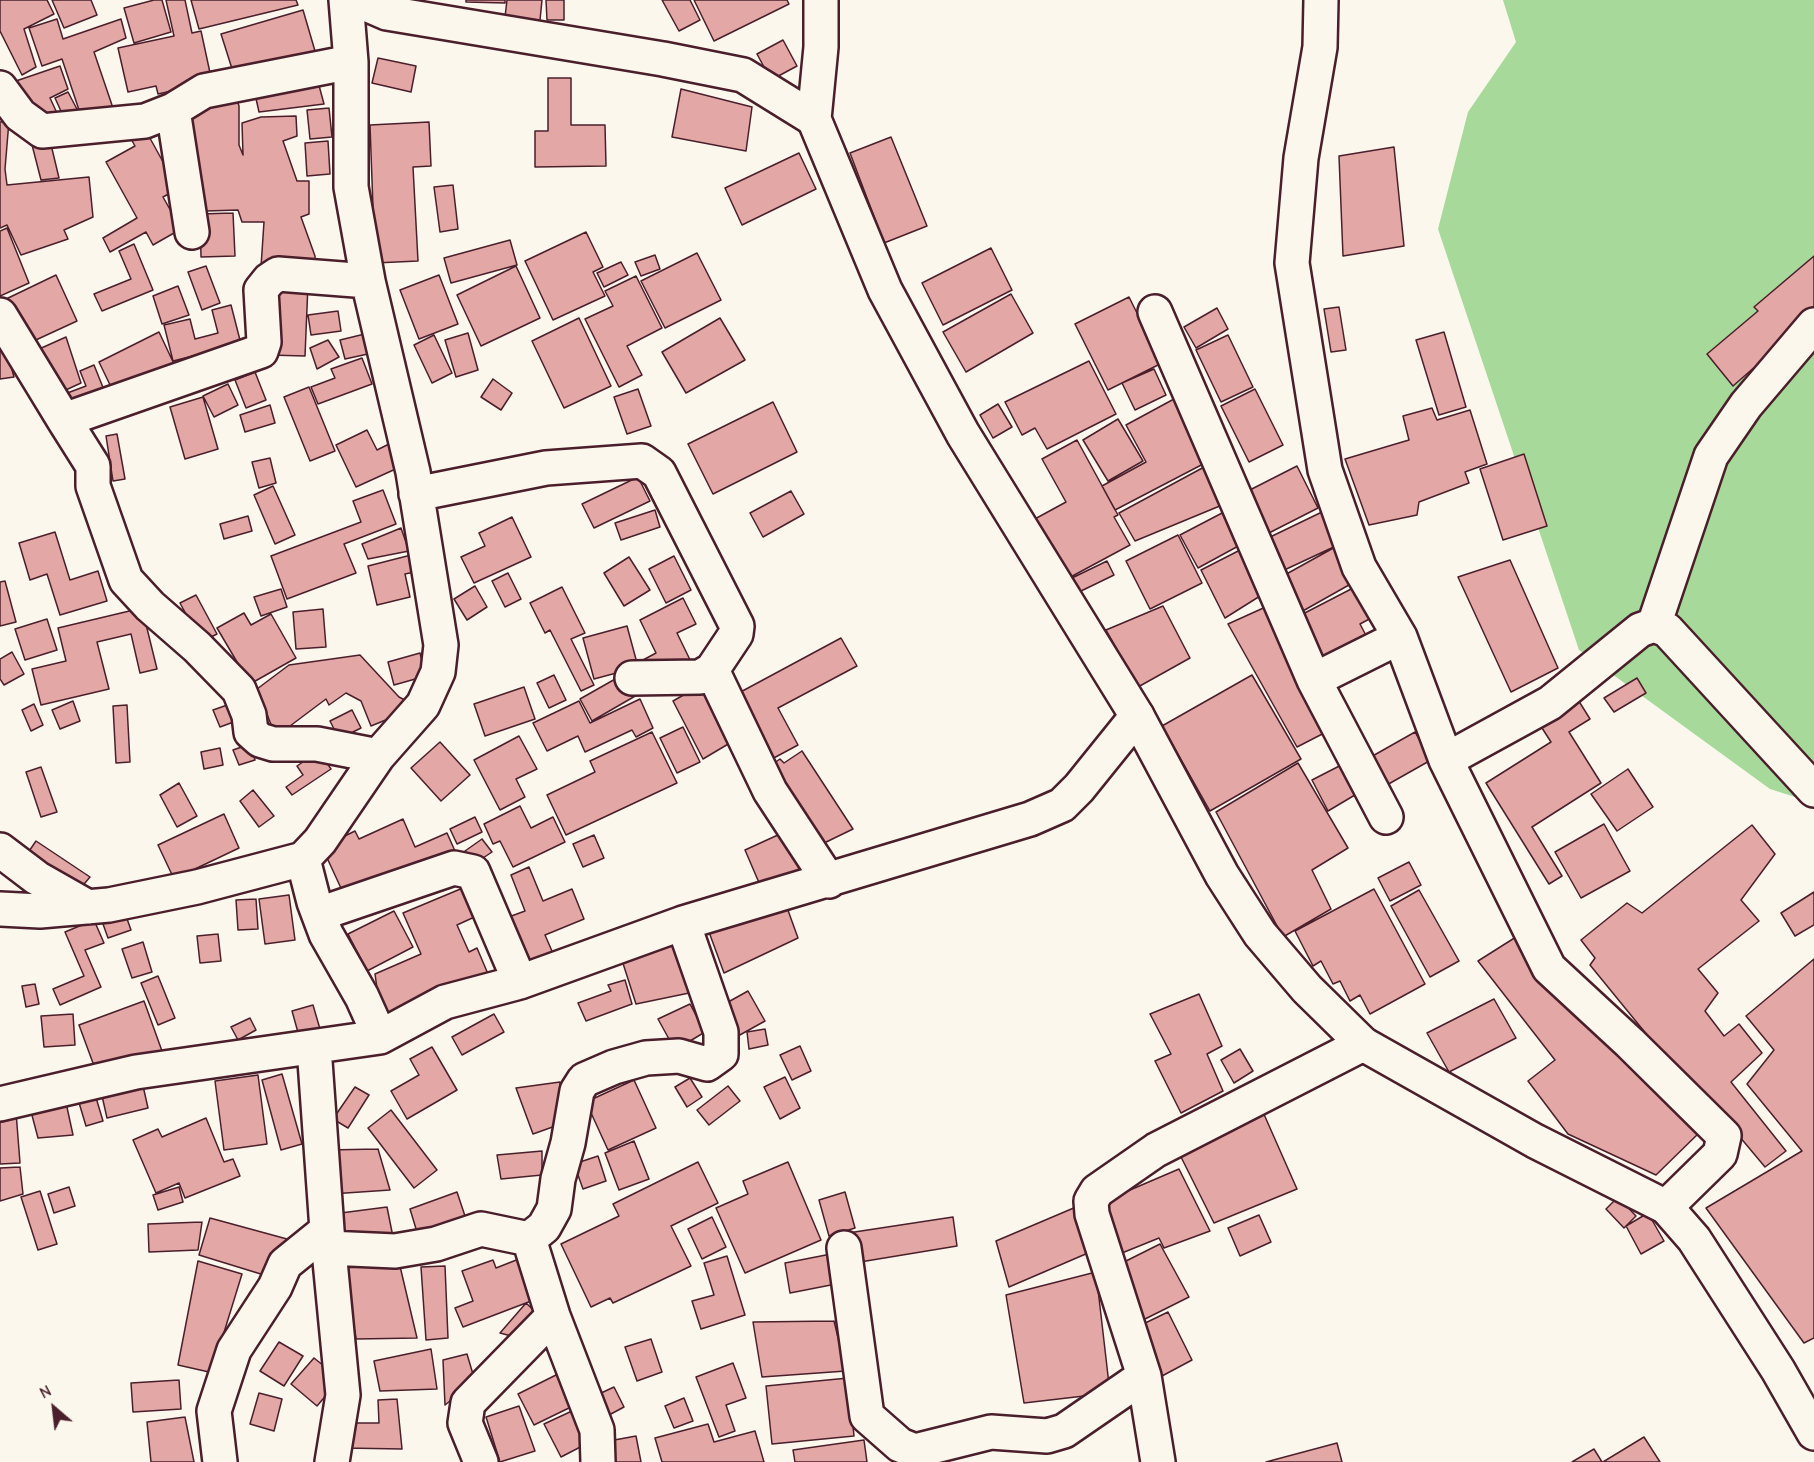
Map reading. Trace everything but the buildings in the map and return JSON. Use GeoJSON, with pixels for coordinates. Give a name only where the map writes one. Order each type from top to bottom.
{"type":"FeatureCollection","features":[{"type":"Feature","properties":{"kind":"street"},"geometry":{"type":"LineString","coordinates":[[0,909],[40,911],[88,907],[197,887],[303,859],[320,841],[378,756],[423,705],[438,672],[441,645],[416,494],[368,281],[351,187],[351,62],[346,0]]}},
{"type":"Feature","properties":{"kind":"street"},"geometry":{"type":"LineString","coordinates":[[357,0],[387,13],[663,59],[743,75],[814,119]]}},
{"type":"Feature","properties":{"kind":"street"},"geometry":{"type":"LineString","coordinates":[[821,0],[821,47],[814,119],[885,290],[957,424],[1137,716],[1221,875],[1260,934],[1307,988],[1363,1044],[1535,1141],[1666,1207],[1694,1239],[1778,1370],[1814,1433]]}},
{"type":"Feature","properties":{"kind":"street"},"geometry":{"type":"LineString","coordinates":[[1321,0],[1320,47],[1301,158],[1292,263],[1325,470],[1359,567],[1400,637],[1446,760],[1549,968],[1630,1043],[1724,1137],[1720,1154],[1666,1207]]}},
{"type":"Feature","properties":{"kind":"street"},"geometry":{"type":"LineString","coordinates":[[0,88],[20,115],[42,131],[145,121],[173,110],[204,91],[351,62]]}},
{"type":"Feature","properties":{"kind":"street"},"geometry":{"type":"LineString","coordinates":[[173,110],[192,232]]}},
{"type":"Feature","properties":{"kind":"street"},"geometry":{"type":"LineString","coordinates":[[64,420],[261,351],[264,342],[261,290],[278,274],[368,281]]}},
{"type":"Feature","properties":{"kind":"street"},"geometry":{"type":"LineString","coordinates":[[1155,312],[1314,680],[1386,817]]}},
{"type":"Feature","properties":{"kind":"street"},"geometry":{"type":"LineString","coordinates":[[0,315],[93,466],[93,486],[126,580],[150,606],[197,646],[240,690],[249,715],[251,732],[260,740],[273,744],[317,744],[378,756]]}},
{"type":"Feature","properties":{"kind":"street"},"geometry":{"type":"LineString","coordinates":[[1654,626],[1711,456],[1746,405],[1814,325]]}},
{"type":"Feature","properties":{"kind":"street"},"geometry":{"type":"LineString","coordinates":[[416,494],[546,468],[642,461],[659,473],[735,620],[736,633],[712,670],[700,677],[632,678]]}},
{"type":"Feature","properties":{"kind":"street"},"geometry":{"type":"LineString","coordinates":[[1446,760],[1550,703],[1640,630],[1654,626],[1667,630],[1814,790]]}},
{"type":"Feature","properties":{"kind":"street"},"geometry":{"type":"LineString","coordinates":[[1314,680],[1400,637]]}},
{"type":"Feature","properties":{"kind":"street"},"geometry":{"type":"LineString","coordinates":[[712,670],[770,791],[829,880]]}},
{"type":"Feature","properties":{"kind":"street"},"geometry":{"type":"LineString","coordinates":[[0,1104],[136,1072],[380,1037],[445,1002],[519,982],[684,923],[1030,819],[1062,805],[1079,788],[1137,716]]}},
{"type":"Feature","properties":{"kind":"street"},"geometry":{"type":"LineString","coordinates":[[0,850],[37,878],[88,907]]}},
{"type":"Feature","properties":{"kind":"street"},"geometry":{"type":"LineString","coordinates":[[303,859],[326,934],[362,997],[380,1037]]}},
{"type":"Feature","properties":{"kind":"street"},"geometry":{"type":"LineString","coordinates":[[318,914],[454,868],[473,872],[519,982]]}},
{"type":"Feature","properties":{"kind":"street"},"geometry":{"type":"LineString","coordinates":[[529,1239],[544,1227],[554,1209],[558,1179],[568,1143],[577,1091],[584,1080],[614,1067],[646,1058],[679,1056],[707,1064],[721,1054],[721,1032],[684,923]]}},
{"type":"Feature","properties":{"kind":"street"},"geometry":{"type":"LineString","coordinates":[[1158,1462],[1144,1376],[1092,1214],[1092,1202],[1097,1191],[1156,1150],[1363,1044]]}},
{"type":"Feature","properties":{"kind":"street"},"geometry":{"type":"LineString","coordinates":[[314,1047],[328,1239],[344,1395],[332,1462]]}},
{"type":"Feature","properties":{"kind":"street"},"geometry":{"type":"LineString","coordinates":[[220,1462],[214,1411],[234,1350],[275,1287],[285,1264],[328,1239],[395,1251],[436,1244],[481,1229],[529,1239]]}},
{"type":"Feature","properties":{"kind":"street"},"geometry":{"type":"LineString","coordinates":[[529,1239],[553,1316],[597,1430],[598,1462]]}},
{"type":"Feature","properties":{"kind":"street"},"geometry":{"type":"LineString","coordinates":[[844,1248],[867,1416],[900,1446],[915,1451],[991,1432],[1047,1436],[1064,1431],[1144,1376]]}},
{"type":"Feature","properties":{"kind":"street"},"geometry":{"type":"LineString","coordinates":[[481,1462],[465,1423],[468,1403],[553,1316]]}},
{"type":"Feature","properties":{"kind":"green space"},"geometry":{"type":"Polygon","coordinates":[[[1503,0],[1814,0],[1814,803],[1770,789],[1579,650],[1438,229],[1468,112],[1516,42],[1503,0]]]}}]}
